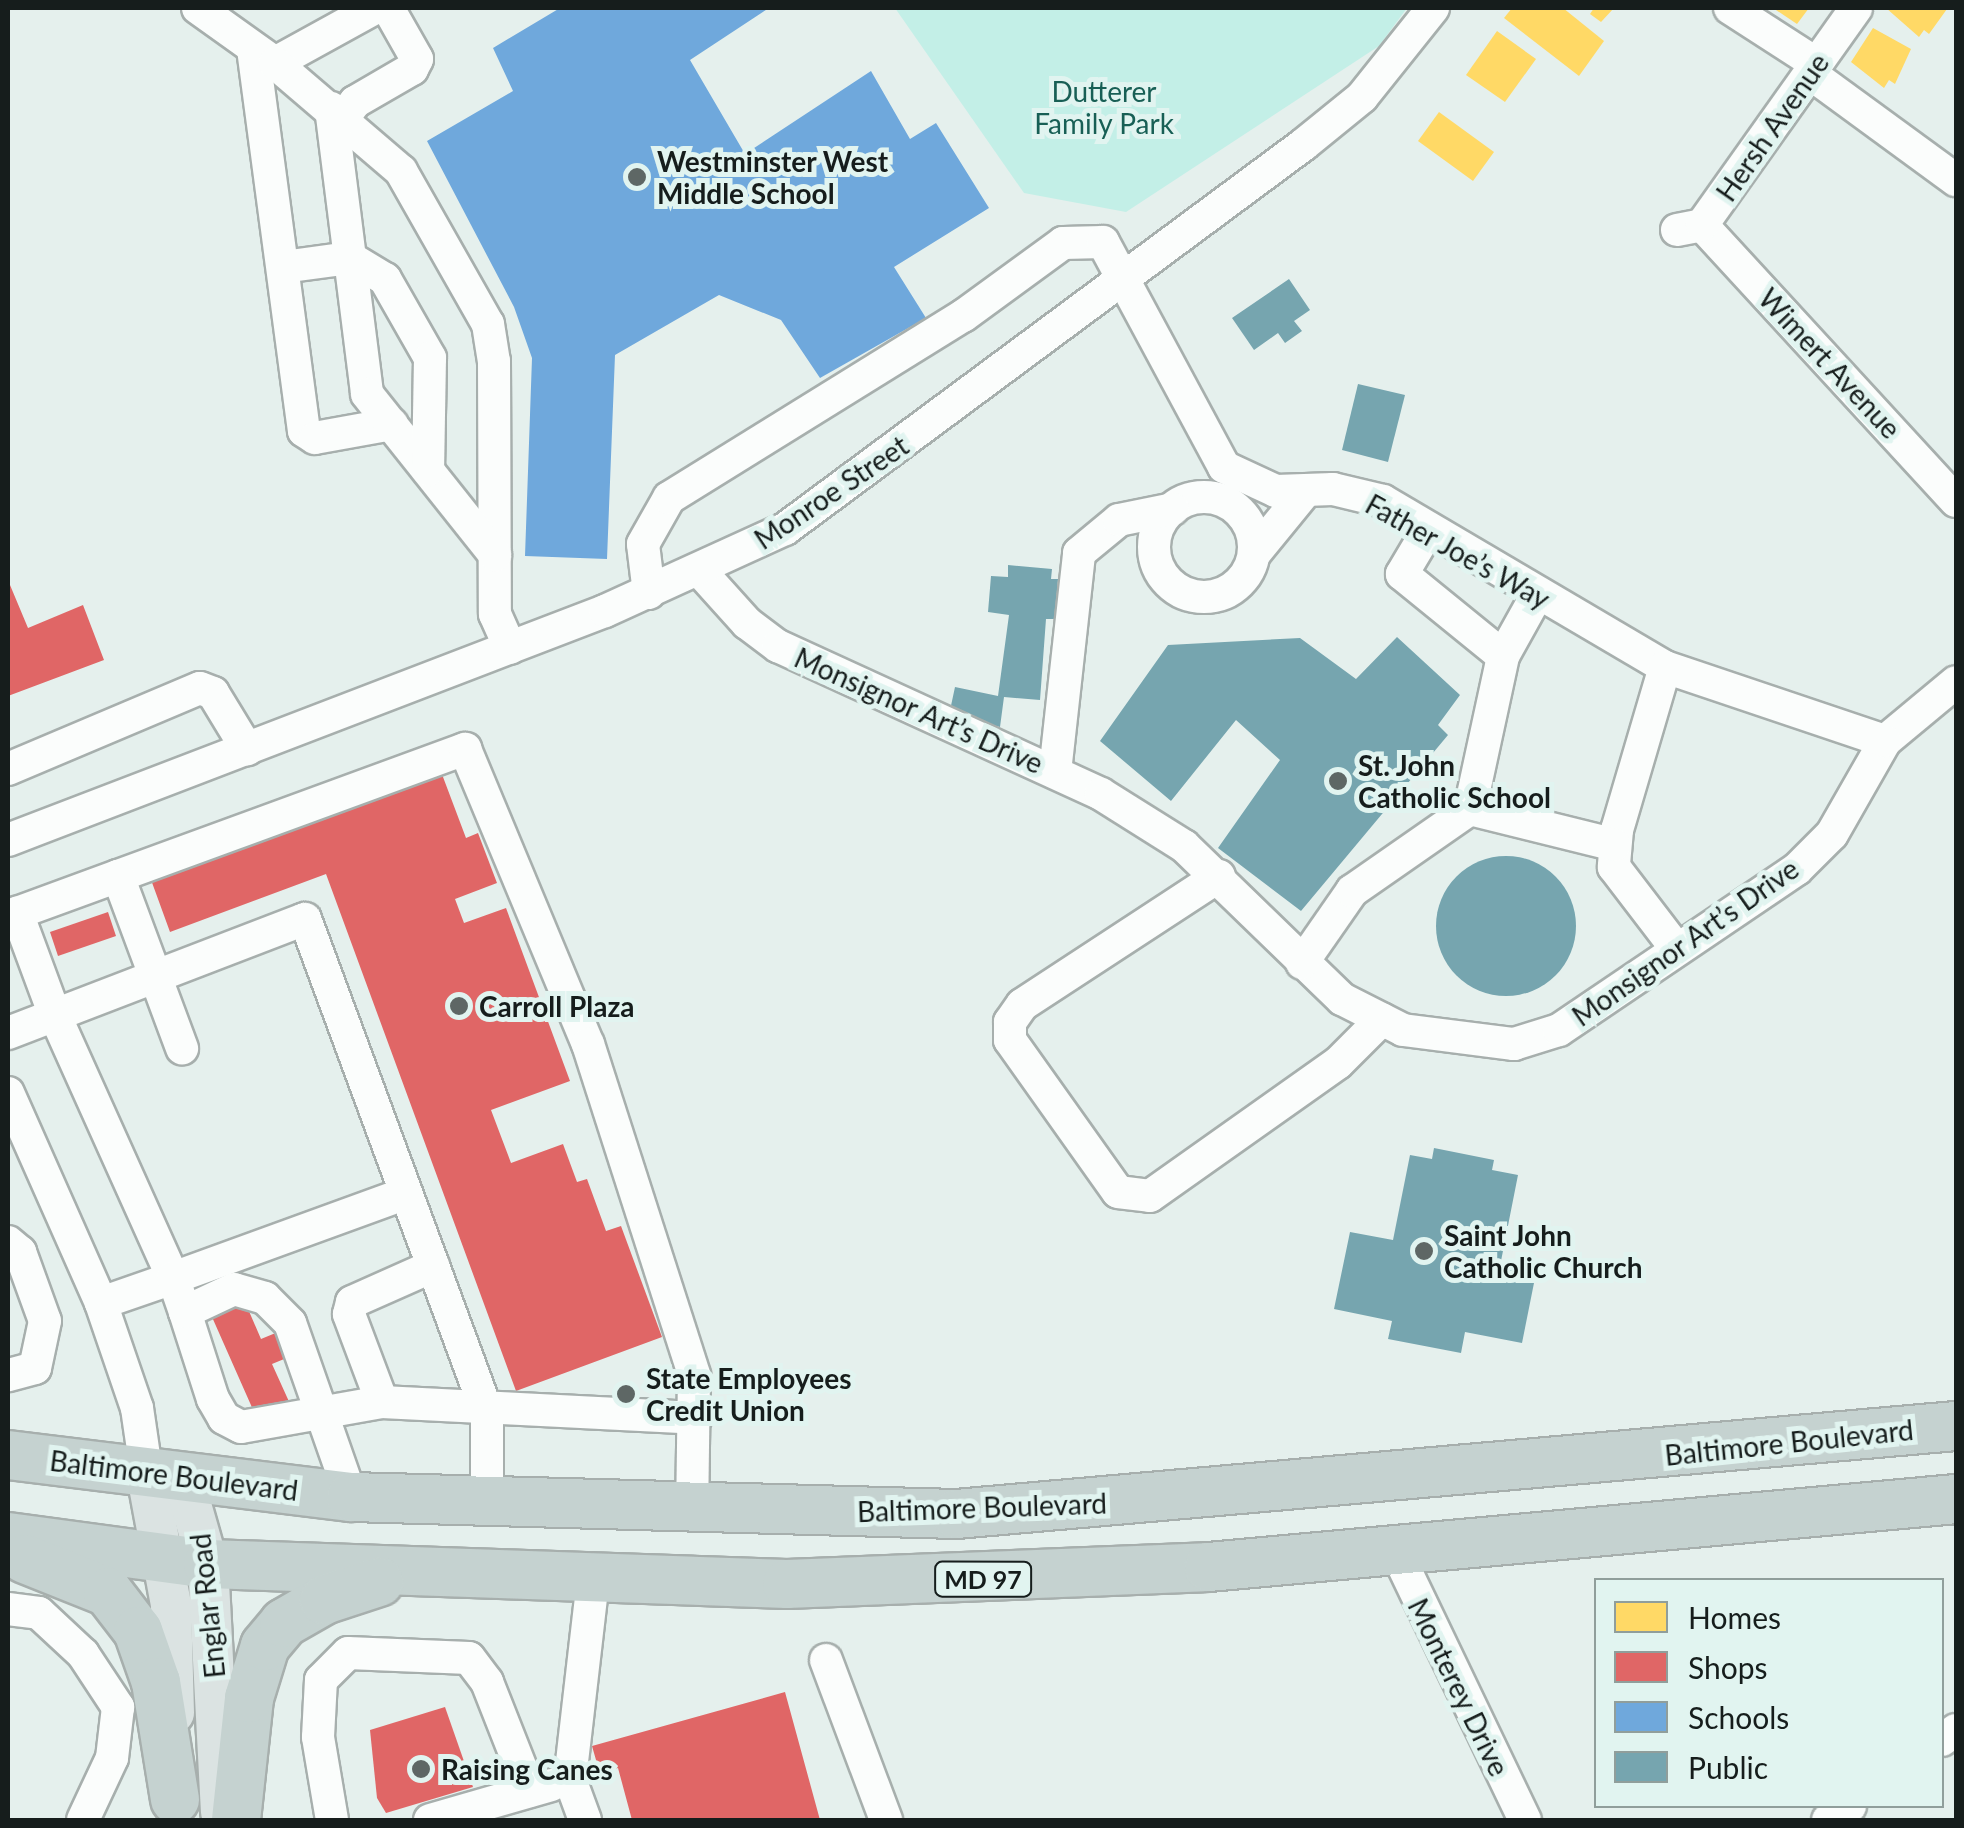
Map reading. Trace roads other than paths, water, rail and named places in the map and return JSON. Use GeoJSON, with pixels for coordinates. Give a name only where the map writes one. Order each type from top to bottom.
{"type":"FeatureCollection","features":[{"type":"Feature","properties":{"kind":"highway","name":"Baltimore Boulevard"},"geometry":{"type":"LineString","coordinates":[[8,1455],[164,1471],[351,1497],[692,1512],[975,1513],[1956,1426]]}},
{"type":"Feature","properties":{"kind":"highway","name":"MD 97"},"geometry":{"type":"LineString","coordinates":[[8,1537],[186,1561],[593,1580],[787,1584],[1050,1578],[1397,1553],[1956,1499]]}},
{"type":"Feature","properties":{"kind":"highway"},"geometry":{"type":"LineString","coordinates":[[8,1554],[53,1568],[118,1601],[138,1631],[156,1682],[176,1810]]}},
{"type":"Feature","properties":{"kind":"highway"},"geometry":{"type":"LineString","coordinates":[[236,1820],[249,1698],[266,1646],[284,1623],[324,1600],[392,1578],[444,1574]]}},
{"type":"Feature","properties":{"kind":"main road","name":"Englar Road"},"geometry":{"type":"LineString","coordinates":[[164,1471],[186,1561],[221,1820]]}},
{"type":"Feature","properties":{"kind":"main road","name":"Englar Road"},"geometry":{"type":"LineString","coordinates":[[176,1810],[173,1628],[186,1561]]}},
{"type":"Feature","properties":{"kind":"street"},"geometry":{"type":"LineString","coordinates":[[198,8],[337,113],[401,171],[488,324],[494,362],[495,614],[510,648]]}},
{"type":"Feature","properties":{"kind":"street"},"geometry":{"type":"LineString","coordinates":[[264,56],[375,8]]}},
{"type":"Feature","properties":{"kind":"street"},"geometry":{"type":"LineString","coordinates":[[337,113],[412,70],[417,59],[388,8]]}},
{"type":"Feature","properties":{"kind":"street","name":"Monroe Street"},"geometry":{"type":"LineString","coordinates":[[8,840],[702,572],[785,529],[1362,96],[1433,8]]}},
{"type":"Feature","properties":{"kind":"street"},"geometry":{"type":"LineString","coordinates":[[1730,8],[1951,164]]}},
{"type":"Feature","properties":{"kind":"street","name":"Hersh Avenue"},"geometry":{"type":"LineString","coordinates":[[1690,228],[1814,69],[1856,8]]}},
{"type":"Feature","properties":{"kind":"street"},"geometry":{"type":"LineString","coordinates":[[264,56],[282,267],[304,431],[314,438],[392,424]]}},
{"type":"Feature","properties":{"kind":"street"},"geometry":{"type":"LineString","coordinates":[[337,113],[368,394],[495,554]]}},
{"type":"Feature","properties":{"kind":"street","name":"Wimert Avenue"},"geometry":{"type":"LineString","coordinates":[[1690,228],[1956,502]]}},
{"type":"Feature","properties":{"kind":"street","name":"Father Joe’s Way"},"geometry":{"type":"LineString","coordinates":[[649,593],[643,544],[669,498],[963,316],[1063,243],[1103,242],[1205,443],[1236,474],[1276,491],[1361,494],[1665,667],[1885,742]]}},
{"type":"Feature","properties":{"kind":"street"},"geometry":{"type":"LineString","coordinates":[[282,267],[350,258],[385,280],[430,358],[428,470]]}},
{"type":"Feature","properties":{"kind":"street"},"geometry":{"type":"LineString","coordinates":[[1236,474],[1188,503],[1154,546],[1157,563],[1176,588],[1191,596],[1225,593],[1240,583],[1254,554],[1304,493]]}},
{"type":"Feature","properties":{"kind":"street"},"geometry":{"type":"LineString","coordinates":[[1055,772],[1079,554],[1119,520],[1188,503],[1220,500],[1247,520],[1254,554]]}},
{"type":"Feature","properties":{"kind":"street"},"geometry":{"type":"LineString","coordinates":[[1427,532],[1402,574],[1503,656]]}},
{"type":"Feature","properties":{"kind":"street","name":"Monsignor Art’s Drive"},"geometry":{"type":"LineString","coordinates":[[702,572],[747,623],[778,646],[1055,772],[1184,846],[1342,999],[1403,1030],[1514,1044],[1559,1030],[1796,868],[1832,834],[1885,742],[1956,682]]}},
{"type":"Feature","properties":{"kind":"street"},"geometry":{"type":"LineString","coordinates":[[1302,963],[1352,891],[1470,808],[1503,656],[1537,595]]}},
{"type":"Feature","properties":{"kind":"street"},"geometry":{"type":"LineString","coordinates":[[1665,667],[1615,846],[1614,867],[1676,948]]}},
{"type":"Feature","properties":{"kind":"street"},"geometry":{"type":"LineString","coordinates":[[8,769],[168,697],[200,688],[213,692],[247,749]]}},
{"type":"Feature","properties":{"kind":"street"},"geometry":{"type":"LineString","coordinates":[[692,1512],[696,1418],[694,1375],[588,1044],[465,749],[17,913],[54,1013],[173,1278],[224,1418],[241,1426],[325,1416],[382,1402],[487,1412],[696,1418]]}},
{"type":"Feature","properties":{"kind":"street"},"geometry":{"type":"LineString","coordinates":[[1470,808],[1615,846]]}},
{"type":"Feature","properties":{"kind":"street"},"geometry":{"type":"LineString","coordinates":[[118,876],[182,1048]]}},
{"type":"Feature","properties":{"kind":"street"},"geometry":{"type":"LineString","coordinates":[[1219,876],[1022,1004],[1010,1022],[1010,1040],[1118,1192],[1150,1196],[1352,1052],[1382,1019]]}},
{"type":"Feature","properties":{"kind":"street"},"geometry":{"type":"LineString","coordinates":[[8,1033],[304,919],[487,1412],[487,1504]]}},
{"type":"Feature","properties":{"kind":"street","name":"Englar Road"},"geometry":{"type":"LineString","coordinates":[[8,1093],[102,1302],[137,1408],[164,1471]]}},
{"type":"Feature","properties":{"kind":"street"},"geometry":{"type":"LineString","coordinates":[[8,1160],[41,1163]]}},
{"type":"Feature","properties":{"kind":"street"},"geometry":{"type":"LineString","coordinates":[[102,1302],[406,1192]]}},
{"type":"Feature","properties":{"kind":"street"},"geometry":{"type":"LineString","coordinates":[[8,1242],[20,1252],[45,1321],[35,1368],[8,1375]]}},
{"type":"Feature","properties":{"kind":"street"},"geometry":{"type":"LineString","coordinates":[[382,1402],[349,1314],[352,1302],[433,1266]]}},
{"type":"Feature","properties":{"kind":"street"},"geometry":{"type":"LineString","coordinates":[[184,1312],[234,1289],[265,1298],[290,1323],[351,1497]]}},
{"type":"Feature","properties":{"kind":"street","name":"Monterey Drive"},"geometry":{"type":"LineString","coordinates":[[1397,1553],[1526,1820]]}},
{"type":"Feature","properties":{"kind":"street"},"geometry":{"type":"LineString","coordinates":[[585,1820],[570,1780],[593,1580]]}},
{"type":"Feature","properties":{"kind":"street"},"geometry":{"type":"LineString","coordinates":[[8,1609],[39,1613],[83,1654],[118,1706],[112,1758],[75,1818]]}},
{"type":"Feature","properties":{"kind":"street"},"geometry":{"type":"LineString","coordinates":[[332,1820],[318,1736],[321,1680],[348,1653],[468,1658],[486,1682],[530,1791]]}},
{"type":"Feature","properties":{"kind":"street"},"geometry":{"type":"LineString","coordinates":[[826,1660],[886,1820]]}},
{"type":"Feature","properties":{"kind":"street"},"geometry":{"type":"LineString","coordinates":[[430,1820],[570,1780]]}},
{"type":"Feature","properties":{"kind":"place","name":"Westminster West Middle School"},"geometry":{"type":"Point","coordinates":[637,177]}},
{"type":"Feature","properties":{"kind":"place","name":"St. John Catholic School"},"geometry":{"type":"Point","coordinates":[1338,781]}},
{"type":"Feature","properties":{"kind":"place","name":"Carroll Plaza"},"geometry":{"type":"Point","coordinates":[459,1006]}},
{"type":"Feature","properties":{"kind":"place","name":"Saint John Catholic Church"},"geometry":{"type":"Point","coordinates":[1424,1251]}},
{"type":"Feature","properties":{"kind":"place","name":"State Employees Credit Union"},"geometry":{"type":"Point","coordinates":[626,1394]}},
{"type":"Feature","properties":{"kind":"place","name":"Raising Canes"},"geometry":{"type":"Point","coordinates":[421,1769]}},
{"type":"Feature","properties":{"kind":"park label","name":"Dutterer Family Park"},"geometry":{"type":"Point","coordinates":[1104,107]}}]}
